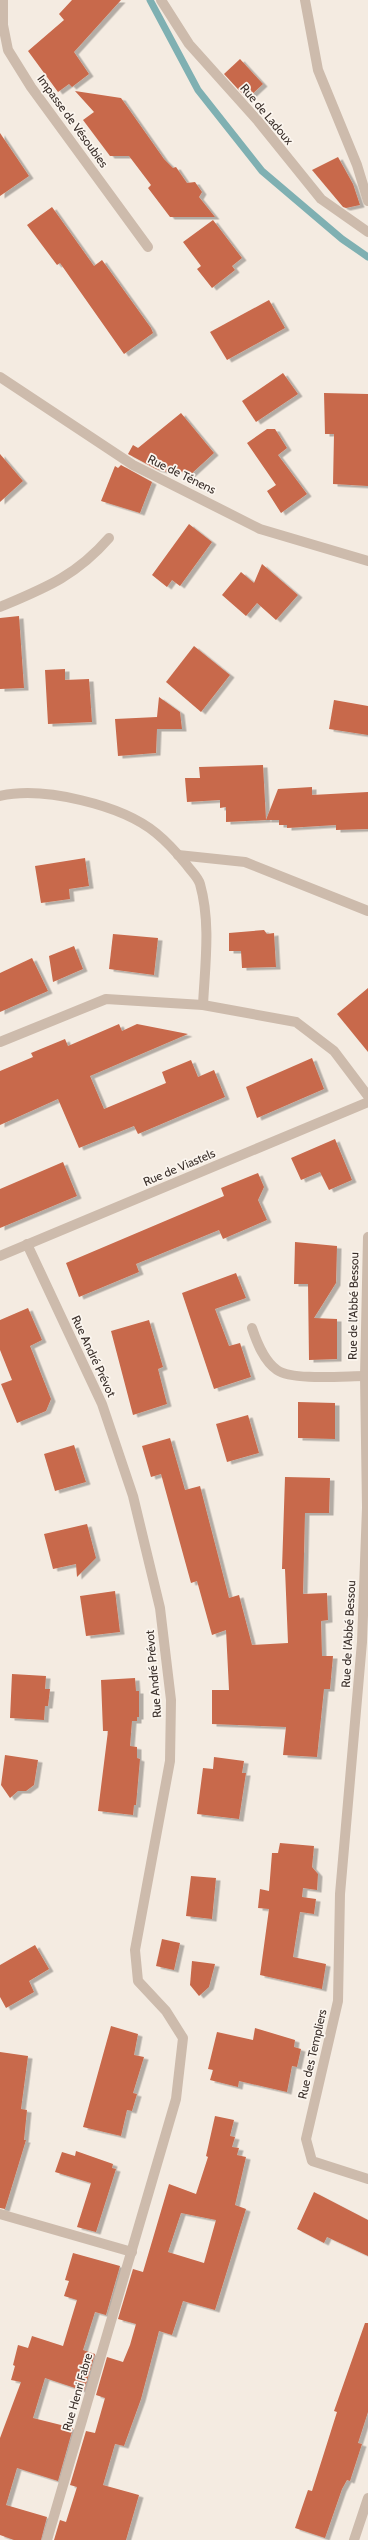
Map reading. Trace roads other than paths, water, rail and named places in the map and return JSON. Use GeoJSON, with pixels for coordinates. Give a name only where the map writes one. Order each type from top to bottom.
{"type":"FeatureCollection","features":[{"type":"Feature","properties":{"kind":"street","name":"Impasse de Vésoubies"},"geometry":{"type":"LineString","coordinates":[[3,0],[3,24],[8,50],[31,87],[148,247]]}},
{"type":"Feature","properties":{"kind":"street","name":"Rue de Ladoux"},"geometry":{"type":"LineString","coordinates":[[161,0],[189,44],[258,121],[321,199],[368,232]]}},
{"type":"Feature","properties":{"kind":"street"},"geometry":{"type":"LineString","coordinates":[[305,0],[318,70],[357,165],[368,201]]}},
{"type":"Feature","properties":{"kind":"street","name":"Rue de Ténens"},"geometry":{"type":"LineString","coordinates":[[0,377],[133,465],[260,529],[368,561]]}},
{"type":"Feature","properties":{"kind":"street"},"geometry":{"type":"LineString","coordinates":[[0,607],[63,579],[91,558],[109,538]]}},
{"type":"Feature","properties":{"kind":"street"},"geometry":{"type":"LineString","coordinates":[[0,796],[17,792],[54,795],[89,803],[124,814],[156,833],[178,855],[199,882],[205,910],[206,943],[203,1005]]}},
{"type":"Feature","properties":{"kind":"street"},"geometry":{"type":"LineString","coordinates":[[178,855],[245,862],[368,911]]}},
{"type":"Feature","properties":{"kind":"street"},"geometry":{"type":"LineString","coordinates":[[0,1042],[106,999],[203,1005],[296,1022],[334,1051],[368,1096]]}},
{"type":"Feature","properties":{"kind":"street","name":"Rue de Viastels"},"geometry":{"type":"LineString","coordinates":[[0,1256],[368,1102]]}},
{"type":"Feature","properties":{"kind":"street","name":"Rue de l'Abbé Bessou"},"geometry":{"type":"LineString","coordinates":[[340,1894],[365,1642],[367,1508],[365,1376],[368,1241]]}},
{"type":"Feature","properties":{"kind":"street","name":"Rue André Prévot"},"geometry":{"type":"LineString","coordinates":[[27,1244],[102,1404],[133,1496],[160,1608],[171,1700],[170,1761],[135,1950],[138,1982],[166,2011],[183,2038],[176,2099],[154,2175]]}},
{"type":"Feature","properties":{"kind":"street","name":"Rue de l'Abbé Bessou"},"geometry":{"type":"LineString","coordinates":[[252,1328],[258,1347],[277,1370],[302,1377],[365,1376]]}},
{"type":"Feature","properties":{"kind":"street","name":"Rue des Templiers"},"geometry":{"type":"LineString","coordinates":[[340,1894],[338,2001],[306,2139],[312,2161],[368,2179]]}},
{"type":"Feature","properties":{"kind":"street","name":"Rue Henri Fabre"},"geometry":{"type":"LineString","coordinates":[[47,2540],[154,2175]]}},
{"type":"Feature","properties":{"kind":"street"},"geometry":{"type":"LineString","coordinates":[[0,2214],[132,2252]]}},
{"type":"Feature","properties":{"kind":"street"},"geometry":{"type":"LineString","coordinates":[[354,2540],[368,2498]]}},
{"type":"Feature","properties":{"kind":"waterway"},"geometry":{"type":"LineString","coordinates":[[150,0],[198,90],[262,171],[342,239],[368,257]]}}]}
